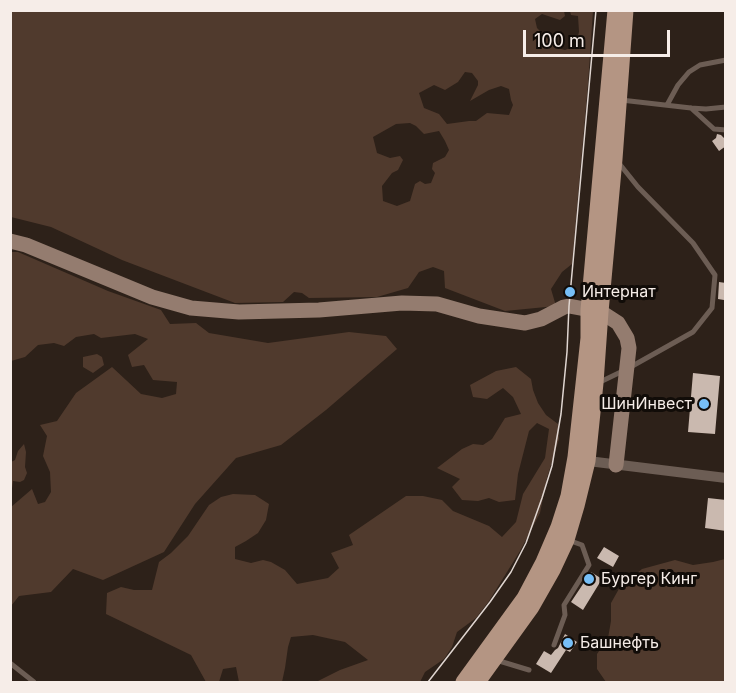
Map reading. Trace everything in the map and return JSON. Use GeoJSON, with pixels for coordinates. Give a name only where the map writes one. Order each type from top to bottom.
{"type":"FeatureCollection","features":[{"type":"Feature","properties":{"kind":"main road"},"geometry":{"type":"LineString","coordinates":[[463,682],[524,598],[543,562],[568,496],[575,457],[588,338],[601,313],[615,10]]}},
{"type":"Feature","properties":{"kind":"main road"},"geometry":{"type":"LineString","coordinates":[[478,682],[532,607],[553,570],[567,540],[588,461],[626,10]]}},
{"type":"Feature","properties":{"kind":"street"},"geometry":{"type":"LineString","coordinates":[[10,241],[152,297],[191,308],[250,312],[320,310],[402,303],[436,304],[479,316],[525,323],[542,319],[569,306],[601,313],[618,323],[627,338],[629,348],[616,465]]}},
{"type":"Feature","properties":{"kind":"street"},"geometry":{"type":"LineString","coordinates":[[588,461],[726,478]]}},
{"type":"Feature","properties":{"kind":"lane"},"geometry":{"type":"LineString","coordinates":[[667,105],[678,85],[689,72],[700,65],[726,60]]}},
{"type":"Feature","properties":{"kind":"lane"},"geometry":{"type":"LineString","coordinates":[[620,100],[706,109],[726,107]]}},
{"type":"Feature","properties":{"kind":"lane"},"geometry":{"type":"LineString","coordinates":[[691,108],[714,129],[726,130]]}},
{"type":"Feature","properties":{"kind":"lane"},"geometry":{"type":"LineString","coordinates":[[596,383],[627,369],[693,332],[712,308],[715,275],[693,243],[638,187],[615,159]]}},
{"type":"Feature","properties":{"kind":"lane"},"geometry":{"type":"LineString","coordinates":[[554,645],[565,615],[564,605],[589,565],[582,545],[567,540]]}},
{"type":"Feature","properties":{"kind":"lane"},"geometry":{"type":"LineString","coordinates":[[495,659],[529,669]]}},
{"type":"Feature","properties":{"kind":"lane"},"geometry":{"type":"LineString","coordinates":[[10,663],[34,682]]}},
{"type":"Feature","properties":{"kind":"shaded area"},"geometry":{"type":"Polygon","coordinates":[[[10,11],[564,11],[565,16],[560,20],[542,14],[535,19],[537,28],[554,47],[565,50],[572,47],[579,32],[578,16],[571,15],[570,11],[593,11],[572,264],[562,272],[551,289],[556,306],[505,311],[445,288],[444,271],[433,267],[419,272],[408,288],[377,297],[309,298],[302,293],[294,292],[283,302],[235,303],[122,260],[51,227],[11,217],[10,11]],[[465,72],[458,82],[445,90],[434,85],[419,93],[424,108],[439,114],[447,124],[476,121],[487,113],[509,115],[513,105],[509,89],[501,86],[470,101],[478,81],[472,73],[465,72]],[[410,123],[396,124],[373,137],[377,153],[390,158],[400,156],[403,160],[398,170],[392,173],[382,186],[383,201],[397,206],[410,201],[415,184],[420,181],[425,184],[431,183],[435,173],[432,169],[433,163],[445,157],[449,150],[439,131],[424,134],[410,123]]]}},
{"type":"Feature","properties":{"kind":"shaded area"},"geometry":{"type":"Polygon","coordinates":[[[11,252],[18,252],[108,291],[161,310],[170,324],[196,323],[209,333],[268,343],[349,332],[386,336],[397,349],[281,445],[236,458],[195,504],[164,552],[103,580],[73,569],[51,592],[19,596],[11,606],[11,507],[32,489],[38,504],[45,502],[51,492],[50,472],[43,456],[47,436],[40,425],[57,421],[76,393],[112,367],[141,394],[162,398],[176,394],[177,382],[153,380],[144,365],[132,367],[128,355],[148,339],[135,334],[101,338],[94,334],[76,337],[64,346],[54,343],[38,345],[25,357],[11,361],[11,252]]]}},
{"type":"Feature","properties":{"kind":"shaded area"},"geometry":{"type":"Polygon","coordinates":[[[97,354],[102,357],[104,365],[93,373],[83,367],[83,357],[97,354]]]}},
{"type":"Feature","properties":{"kind":"shaded area"},"geometry":{"type":"Polygon","coordinates":[[[516,367],[531,379],[538,403],[546,415],[558,424],[559,439],[547,478],[540,513],[489,601],[476,618],[457,632],[452,647],[444,659],[425,672],[420,682],[316,682],[368,660],[345,642],[313,635],[291,637],[282,682],[239,682],[236,667],[223,669],[219,682],[206,682],[191,655],[106,614],[107,593],[121,587],[152,590],[159,562],[188,536],[209,505],[221,497],[233,494],[255,495],[269,504],[266,520],[258,533],[235,547],[235,559],[251,563],[263,560],[271,562],[285,570],[297,584],[328,578],[339,568],[331,553],[353,545],[349,535],[406,496],[423,496],[442,500],[453,511],[489,526],[502,537],[516,522],[523,494],[545,458],[549,429],[537,423],[529,431],[518,474],[515,500],[499,502],[489,498],[478,501],[462,500],[452,487],[460,479],[437,468],[462,449],[473,444],[483,445],[492,439],[505,418],[521,414],[513,397],[503,388],[487,399],[473,397],[470,385],[496,371],[516,367]]]}},
{"type":"Feature","properties":{"kind":"shaded area"},"geometry":{"type":"Polygon","coordinates":[[[24,444],[27,473],[24,480],[13,481],[11,496],[11,462],[15,460],[24,444]]]}},
{"type":"Feature","properties":{"kind":"shaded area"},"geometry":{"type":"Polygon","coordinates":[[[725,559],[725,682],[606,682],[597,669],[597,654],[608,638],[611,603],[620,587],[642,569],[675,560],[693,565],[725,559]]]}},
{"type":"Feature","properties":{"kind":"building"},"geometry":{"type":"Polygon","coordinates":[[[717,134],[726,140],[726,146],[719,151],[712,141],[717,134]]]}},
{"type":"Feature","properties":{"kind":"building"},"geometry":{"type":"Polygon","coordinates":[[[719,282],[726,283],[724,300],[718,299],[719,282]]]}},
{"type":"Feature","properties":{"kind":"building","name":"ШинИнвест"},"geometry":{"type":"Polygon","coordinates":[[[693,373],[720,376],[715,434],[688,432],[693,373]]]}},
{"type":"Feature","properties":{"kind":"building"},"geometry":{"type":"Polygon","coordinates":[[[708,498],[726,500],[726,531],[705,528],[708,498]]]}},
{"type":"Feature","properties":{"kind":"building"},"geometry":{"type":"Polygon","coordinates":[[[604,547],[619,556],[613,567],[597,558],[604,547]]]}},
{"type":"Feature","properties":{"kind":"building"},"geometry":{"type":"Polygon","coordinates":[[[591,572],[602,579],[583,610],[571,602],[591,572]]]}},
{"type":"Feature","properties":{"kind":"building"},"geometry":{"type":"Polygon","coordinates":[[[565,634],[577,642],[570,652],[566,650],[551,673],[536,664],[544,651],[551,655],[558,648],[565,634]]]}},
{"type":"Feature","properties":{"kind":"tram line"},"geometry":{"type":"LineString","coordinates":[[428,682],[511,572],[526,543],[552,466],[561,414],[567,352],[569,306],[596,10]]}},
{"type":"Feature","properties":{"kind":"place","name":"Интернат"},"geometry":{"type":"Point","coordinates":[570,292]}},
{"type":"Feature","properties":{"kind":"place","name":"ШинИнвест"},"geometry":{"type":"Point","coordinates":[704,404]}},
{"type":"Feature","properties":{"kind":"place","name":"Бургер Кинг"},"geometry":{"type":"Point","coordinates":[589,579]}},
{"type":"Feature","properties":{"kind":"place","name":"Башнефть"},"geometry":{"type":"Point","coordinates":[568,643]}}]}
